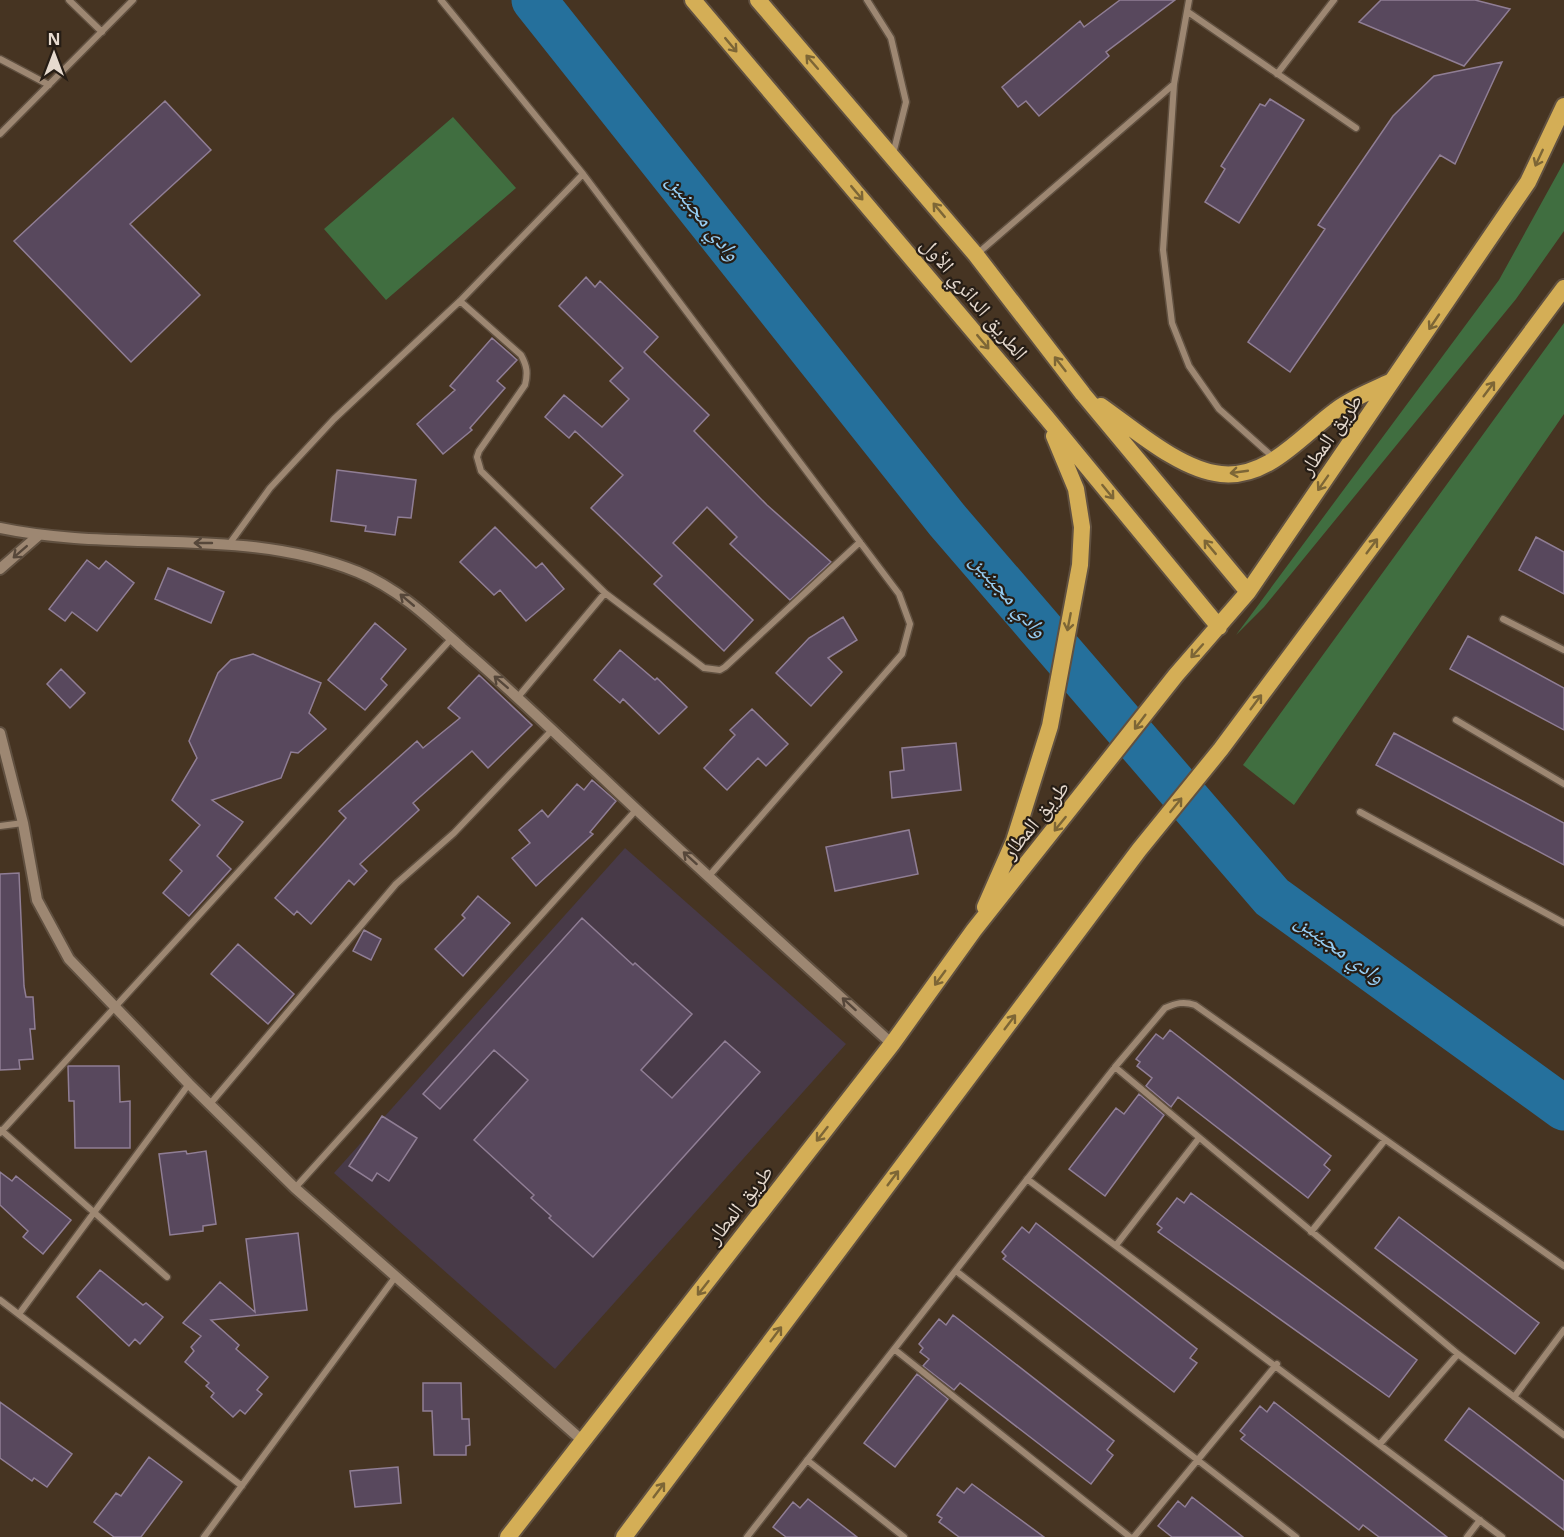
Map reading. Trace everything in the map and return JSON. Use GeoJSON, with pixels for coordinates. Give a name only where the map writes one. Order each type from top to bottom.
{"type":"FeatureCollection","features":[{"type":"Feature","properties":{"kind":"highway","name":"الطريق الدائري الأول"},"geometry":{"type":"LineString","coordinates":[[693,0],[1047,417],[1219,627]]}},
{"type":"Feature","properties":{"kind":"highway","name":"الطريق الدائري الأول"},"geometry":{"type":"LineString","coordinates":[[758,0],[893,154],[976,255],[1083,394],[1248,592]]}},
{"type":"Feature","properties":{"kind":"highway","name":"طريق المطار"},"geometry":{"type":"LineString","coordinates":[[508,1537],[892,1044],[974,930],[1096,779],[1176,675],[1248,592],[1528,182],[1564,106]]}},
{"type":"Feature","properties":{"kind":"highway"},"geometry":{"type":"LineString","coordinates":[[624,1537],[1139,850],[1221,749],[1564,288]]}},
{"type":"Feature","properties":{"kind":"highway"},"geometry":{"type":"LineString","coordinates":[[1083,394],[1169,454],[1221,474],[1246,472],[1276,460],[1337,409],[1395,379]]}},
{"type":"Feature","properties":{"kind":"highway"},"geometry":{"type":"LineString","coordinates":[[974,930],[1014,840],[1050,726],[1080,565],[1082,527],[1076,489],[1047,417]]}},
{"type":"Feature","properties":{"kind":"street"},"geometry":{"type":"LineString","coordinates":[[69,0],[102,32]]}},
{"type":"Feature","properties":{"kind":"street"},"geometry":{"type":"LineString","coordinates":[[0,134],[133,0]]}},
{"type":"Feature","properties":{"kind":"street"},"geometry":{"type":"LineString","coordinates":[[441,0],[583,174],[899,594],[910,624],[902,654],[709,876]]}},
{"type":"Feature","properties":{"kind":"street"},"geometry":{"type":"LineString","coordinates":[[867,0],[891,38],[906,102],[893,154]]}},
{"type":"Feature","properties":{"kind":"street"},"geometry":{"type":"LineString","coordinates":[[1189,0],[1174,84],[1163,250],[1172,323],[1189,366],[1219,409],[1276,460]]}},
{"type":"Feature","properties":{"kind":"street"},"geometry":{"type":"LineString","coordinates":[[1277,74],[1334,0]]}},
{"type":"Feature","properties":{"kind":"street"},"geometry":{"type":"LineString","coordinates":[[1188,12],[1356,128]]}},
{"type":"Feature","properties":{"kind":"street"},"geometry":{"type":"LineString","coordinates":[[0,59],[49,85]]}},
{"type":"Feature","properties":{"kind":"street"},"geometry":{"type":"LineString","coordinates":[[976,255],[1174,84]]}},
{"type":"Feature","properties":{"kind":"street"},"geometry":{"type":"LineString","coordinates":[[230,543],[270,488],[334,419],[460,301],[583,174]]}},
{"type":"Feature","properties":{"kind":"street"},"geometry":{"type":"LineString","coordinates":[[460,301],[520,355],[526,364],[528,375],[525,385],[479,451],[477,458],[481,471],[605,593],[704,668],[720,670],[860,543]]}},
{"type":"Feature","properties":{"kind":"street"},"geometry":{"type":"LineString","coordinates":[[0,528],[39,535],[158,543],[230,543],[297,554],[358,572],[401,594],[518,697],[636,810],[892,1044]]}},
{"type":"Feature","properties":{"kind":"street"},"geometry":{"type":"LineString","coordinates":[[0,569],[39,535]]}},
{"type":"Feature","properties":{"kind":"street"},"geometry":{"type":"LineString","coordinates":[[518,697],[605,593]]}},
{"type":"Feature","properties":{"kind":"street"},"geometry":{"type":"LineString","coordinates":[[1503,619],[1564,650]]}},
{"type":"Feature","properties":{"kind":"street"},"geometry":{"type":"LineString","coordinates":[[167,1277],[1,1131],[452,638]]}},
{"type":"Feature","properties":{"kind":"street"},"geometry":{"type":"LineString","coordinates":[[1456,720],[1564,784]]}},
{"type":"Feature","properties":{"kind":"street"},"geometry":{"type":"LineString","coordinates":[[210,1104],[396,884],[454,833],[552,730]]}},
{"type":"Feature","properties":{"kind":"street"},"geometry":{"type":"LineString","coordinates":[[0,733],[23,823],[37,900],[69,959],[189,1084],[295,1188],[397,1275],[584,1442]]}},
{"type":"Feature","properties":{"kind":"street"},"geometry":{"type":"LineString","coordinates":[[295,1188],[636,810]]}},
{"type":"Feature","properties":{"kind":"street"},"geometry":{"type":"LineString","coordinates":[[1360,812],[1564,923]]}},
{"type":"Feature","properties":{"kind":"street"},"geometry":{"type":"LineString","coordinates":[[0,826],[23,823]]}},
{"type":"Feature","properties":{"kind":"street"},"geometry":{"type":"LineString","coordinates":[[747,1537],[1115,1067],[1165,1008],[1185,1002],[1195,1005],[1564,1266]]}},
{"type":"Feature","properties":{"kind":"street"},"geometry":{"type":"LineString","coordinates":[[1115,1067],[1458,1354],[1564,1435]]}},
{"type":"Feature","properties":{"kind":"street"},"geometry":{"type":"LineString","coordinates":[[19,1314],[189,1084]]}},
{"type":"Feature","properties":{"kind":"street"},"geometry":{"type":"LineString","coordinates":[[1117,1244],[1199,1138]]}},
{"type":"Feature","properties":{"kind":"street"},"geometry":{"type":"LineString","coordinates":[[1311,1232],[1385,1140]]}},
{"type":"Feature","properties":{"kind":"street"},"geometry":{"type":"LineString","coordinates":[[1028,1179],[1502,1537]]}},
{"type":"Feature","properties":{"kind":"street"},"geometry":{"type":"LineString","coordinates":[[956,1271],[1296,1537]]}},
{"type":"Feature","properties":{"kind":"street"},"geometry":{"type":"LineString","coordinates":[[204,1537],[397,1275]]}},
{"type":"Feature","properties":{"kind":"street"},"geometry":{"type":"LineString","coordinates":[[0,1300],[242,1486]]}},
{"type":"Feature","properties":{"kind":"street"},"geometry":{"type":"LineString","coordinates":[[1514,1397],[1564,1330]]}},
{"type":"Feature","properties":{"kind":"street"},"geometry":{"type":"LineString","coordinates":[[894,1350],[1132,1537],[1276,1365]]}},
{"type":"Feature","properties":{"kind":"street"},"geometry":{"type":"LineString","coordinates":[[1380,1444],[1458,1354]]}},
{"type":"Feature","properties":{"kind":"street"},"geometry":{"type":"LineString","coordinates":[[807,1460],[904,1537]]}},
{"type":"Feature","properties":{"kind":"street"},"geometry":{"type":"LineString","coordinates":[[1467,1537],[1480,1520]]}},
{"type":"Feature","properties":{"kind":"shaded area"},"geometry":{"type":"Polygon","coordinates":[[[625,848],[846,1044],[555,1369],[334,1173],[625,848]]]}},
{"type":"Feature","properties":{"kind":"green space"},"geometry":{"type":"Polygon","coordinates":[[[453,117],[516,188],[386,300],[324,229],[453,117]]]}},
{"type":"Feature","properties":{"kind":"green space"},"geometry":{"type":"Polygon","coordinates":[[[1564,162],[1564,231],[1516,299],[1264,607],[1236,635],[1499,280],[1564,162]]]}},
{"type":"Feature","properties":{"kind":"green space"},"geometry":{"type":"Polygon","coordinates":[[[1564,323],[1564,414],[1294,805],[1243,765],[1564,323]]]}},
{"type":"Feature","properties":{"kind":"building"},"geometry":{"type":"Polygon","coordinates":[[[1120,0],[1175,0],[1106,52],[1109,56],[1039,116],[1026,101],[1018,107],[1002,87],[1080,21],[1084,27],[1120,0]]]}},
{"type":"Feature","properties":{"kind":"building"},"geometry":{"type":"Polygon","coordinates":[[[1381,0],[1475,0],[1510,9],[1464,66],[1359,22],[1381,0]]]}},
{"type":"Feature","properties":{"kind":"building"},"geometry":{"type":"Polygon","coordinates":[[[1502,62],[1455,164],[1440,155],[1290,372],[1248,342],[1325,229],[1318,225],[1393,116],[1434,76],[1502,62]]]}},
{"type":"Feature","properties":{"kind":"building"},"geometry":{"type":"Polygon","coordinates":[[[1270,99],[1304,120],[1239,223],[1205,202],[1225,169],[1221,166],[1260,104],[1265,106],[1270,99]]]}},
{"type":"Feature","properties":{"kind":"building"},"geometry":{"type":"Polygon","coordinates":[[[165,101],[211,150],[130,224],[200,295],[131,362],[14,241],[165,101]]]}},
{"type":"Feature","properties":{"kind":"building"},"geometry":{"type":"Polygon","coordinates":[[[586,277],[595,287],[600,281],[658,337],[644,352],[709,415],[694,431],[767,505],[831,562],[790,600],[730,544],[737,537],[707,507],[673,543],[753,620],[724,651],[654,584],[662,576],[591,508],[623,475],[575,431],[569,438],[545,417],[564,395],[602,427],[629,399],[610,381],[623,368],[559,306],[586,277]]]}},
{"type":"Feature","properties":{"kind":"building"},"geometry":{"type":"Polygon","coordinates":[[[492,338],[517,360],[497,381],[505,388],[470,428],[472,430],[443,454],[417,424],[455,390],[450,386],[492,338]]]}},
{"type":"Feature","properties":{"kind":"building"},"geometry":{"type":"Polygon","coordinates":[[[337,470],[416,480],[411,518],[398,517],[395,535],[365,531],[366,526],[331,521],[337,470]]]}},
{"type":"Feature","properties":{"kind":"building"},"geometry":{"type":"Polygon","coordinates":[[[495,527],[536,568],[542,563],[564,589],[526,621],[500,590],[494,595],[460,562],[495,527]]]}},
{"type":"Feature","properties":{"kind":"building"},"geometry":{"type":"Polygon","coordinates":[[[1536,537],[1564,552],[1564,594],[1519,570],[1536,537]]]}},
{"type":"Feature","properties":{"kind":"building"},"geometry":{"type":"Polygon","coordinates":[[[87,560],[99,569],[106,561],[134,583],[97,631],[72,612],[65,621],[49,609],[87,560]]]}},
{"type":"Feature","properties":{"kind":"building"},"geometry":{"type":"Polygon","coordinates":[[[168,568],[224,592],[211,623],[155,599],[168,568]]]}},
{"type":"Feature","properties":{"kind":"building"},"geometry":{"type":"Polygon","coordinates":[[[843,617],[857,640],[828,658],[842,672],[811,706],[776,673],[809,638],[843,617]]]}},
{"type":"Feature","properties":{"kind":"building"},"geometry":{"type":"Polygon","coordinates":[[[375,623],[406,649],[381,679],[387,685],[365,710],[328,680],[375,623]]]}},
{"type":"Feature","properties":{"kind":"building"},"geometry":{"type":"Polygon","coordinates":[[[1468,636],[1564,688],[1564,730],[1450,669],[1468,636]]]}},
{"type":"Feature","properties":{"kind":"building"},"geometry":{"type":"Polygon","coordinates":[[[620,650],[655,680],[657,678],[687,707],[659,734],[623,699],[620,703],[594,680],[620,650]]]}},
{"type":"Feature","properties":{"kind":"building"},"geometry":{"type":"Polygon","coordinates":[[[253,654],[321,683],[309,713],[326,729],[298,753],[291,752],[281,778],[212,800],[243,822],[217,856],[231,869],[189,916],[163,893],[182,871],[170,860],[200,825],[172,800],[197,758],[189,741],[218,673],[231,660],[253,654]]]}},
{"type":"Feature","properties":{"kind":"building"},"geometry":{"type":"Polygon","coordinates":[[[61,669],[85,693],[70,708],[47,684],[61,669]]]}},
{"type":"Feature","properties":{"kind":"building"},"geometry":{"type":"Polygon","coordinates":[[[479,675],[532,725],[488,768],[472,751],[413,803],[419,810],[360,864],[367,871],[354,885],[349,880],[311,924],[297,911],[294,915],[275,898],[346,818],[339,811],[417,741],[423,748],[460,718],[448,708],[479,675]]]}},
{"type":"Feature","properties":{"kind":"building"},"geometry":{"type":"Polygon","coordinates":[[[752,709],[788,744],[766,766],[758,758],[727,790],[704,768],[735,735],[730,730],[752,709]]]}},
{"type":"Feature","properties":{"kind":"building"},"geometry":{"type":"Polygon","coordinates":[[[1394,733],[1564,823],[1564,865],[1376,765],[1394,733]]]}},
{"type":"Feature","properties":{"kind":"building"},"geometry":{"type":"Polygon","coordinates":[[[956,743],[961,790],[892,798],[890,772],[904,770],[902,748],[956,743]]]}},
{"type":"Feature","properties":{"kind":"building"},"geometry":{"type":"Polygon","coordinates":[[[592,780],[616,801],[590,832],[593,834],[536,886],[512,858],[530,843],[519,830],[542,810],[548,817],[577,784],[584,790],[592,780]]]}},
{"type":"Feature","properties":{"kind":"building"},"geometry":{"type":"Polygon","coordinates":[[[909,830],[918,874],[835,891],[826,847],[909,830]]]}},
{"type":"Feature","properties":{"kind":"building"},"geometry":{"type":"Polygon","coordinates":[[[19,873],[24,986],[26,997],[33,997],[35,1029],[30,1029],[33,1059],[19,1060],[20,1069],[0,1070],[0,874],[19,873]]]}},
{"type":"Feature","properties":{"kind":"building"},"geometry":{"type":"Polygon","coordinates":[[[478,896],[510,923],[463,976],[435,949],[465,918],[462,915],[478,896]]]}},
{"type":"Feature","properties":{"kind":"building"},"geometry":{"type":"Polygon","coordinates":[[[582,918],[633,965],[635,963],[692,1014],[641,1070],[672,1098],[725,1041],[760,1072],[593,1257],[549,1218],[551,1216],[531,1198],[534,1195],[474,1140],[528,1080],[494,1050],[440,1109],[423,1094],[582,918]]]}},
{"type":"Feature","properties":{"kind":"building"},"geometry":{"type":"Polygon","coordinates":[[[364,930],[381,939],[371,960],[353,951],[364,930]]]}},
{"type":"Feature","properties":{"kind":"building"},"geometry":{"type":"Polygon","coordinates":[[[238,944],[294,994],[268,1024],[211,974],[238,944]]]}},
{"type":"Feature","properties":{"kind":"building"},"geometry":{"type":"Polygon","coordinates":[[[1170,1030],[1331,1156],[1324,1165],[1330,1170],[1308,1198],[1178,1097],[1171,1107],[1146,1086],[1152,1078],[1137,1066],[1140,1062],[1136,1059],[1156,1034],[1163,1039],[1170,1030]]]}},
{"type":"Feature","properties":{"kind":"building"},"geometry":{"type":"Polygon","coordinates":[[[68,1066],[119,1066],[120,1102],[130,1101],[130,1148],[75,1148],[74,1101],[69,1101],[68,1066]]]}},
{"type":"Feature","properties":{"kind":"building"},"geometry":{"type":"Polygon","coordinates":[[[1139,1094],[1164,1115],[1105,1196],[1069,1169],[1116,1108],[1124,1114],[1139,1094]]]}},
{"type":"Feature","properties":{"kind":"building"},"geometry":{"type":"Polygon","coordinates":[[[382,1116],[417,1138],[389,1181],[377,1173],[372,1181],[349,1166],[382,1116]]]}},
{"type":"Feature","properties":{"kind":"building"},"geometry":{"type":"Polygon","coordinates":[[[186,1151],[187,1154],[206,1151],[216,1224],[203,1226],[203,1231],[170,1235],[159,1154],[186,1151]]]}},
{"type":"Feature","properties":{"kind":"building"},"geometry":{"type":"Polygon","coordinates":[[[0,1172],[12,1181],[16,1176],[71,1220],[43,1254],[23,1237],[28,1231],[0,1205],[0,1172]]]}},
{"type":"Feature","properties":{"kind":"building"},"geometry":{"type":"Polygon","coordinates":[[[1191,1193],[1417,1360],[1389,1397],[1158,1232],[1162,1228],[1157,1224],[1177,1198],[1184,1203],[1191,1193]]]}},
{"type":"Feature","properties":{"kind":"building"},"geometry":{"type":"Polygon","coordinates":[[[1399,1217],[1539,1323],[1515,1354],[1375,1248],[1399,1217]]]}},
{"type":"Feature","properties":{"kind":"building"},"geometry":{"type":"Polygon","coordinates":[[[1036,1223],[1197,1349],[1190,1358],[1197,1363],[1174,1392],[1003,1259],[1006,1256],[1002,1252],[1022,1227],[1029,1233],[1036,1223]]]}},
{"type":"Feature","properties":{"kind":"building"},"geometry":{"type":"Polygon","coordinates":[[[298,1233],[307,1310],[211,1320],[239,1345],[236,1349],[268,1377],[257,1390],[262,1394],[245,1414],[240,1410],[233,1417],[211,1397],[214,1393],[206,1386],[209,1383],[185,1362],[194,1351],[191,1347],[201,1336],[183,1323],[220,1282],[255,1312],[246,1239],[298,1233]]]}},
{"type":"Feature","properties":{"kind":"building"},"geometry":{"type":"Polygon","coordinates":[[[100,1270],[143,1305],[146,1303],[163,1317],[140,1344],[135,1339],[129,1346],[77,1297],[100,1270]]]}},
{"type":"Feature","properties":{"kind":"building"},"geometry":{"type":"Polygon","coordinates":[[[953,1315],[1114,1441],[1107,1450],[1113,1455],[1091,1484],[960,1383],[954,1390],[923,1366],[929,1359],[920,1352],[923,1348],[919,1344],[939,1319],[946,1325],[953,1315]]]}},
{"type":"Feature","properties":{"kind":"building"},"geometry":{"type":"Polygon","coordinates":[[[917,1374],[948,1399],[895,1467],[864,1443],[917,1374]]]}},
{"type":"Feature","properties":{"kind":"building"},"geometry":{"type":"Polygon","coordinates":[[[423,1383],[461,1383],[462,1419],[469,1419],[470,1445],[466,1446],[466,1455],[434,1455],[432,1411],[423,1411],[423,1383]]]}},
{"type":"Feature","properties":{"kind":"building"},"geometry":{"type":"Polygon","coordinates":[[[0,1402],[72,1454],[47,1487],[34,1478],[32,1481],[0,1458],[0,1402]]]}},
{"type":"Feature","properties":{"kind":"building"},"geometry":{"type":"Polygon","coordinates":[[[1274,1402],[1447,1537],[1379,1537],[1363,1525],[1359,1530],[1241,1439],[1245,1435],[1240,1431],[1260,1406],[1267,1412],[1274,1402]]]}},
{"type":"Feature","properties":{"kind":"building"},"geometry":{"type":"Polygon","coordinates":[[[1469,1408],[1564,1481],[1564,1530],[1445,1440],[1469,1408]]]}},
{"type":"Feature","properties":{"kind":"building"},"geometry":{"type":"Polygon","coordinates":[[[149,1457],[182,1482],[141,1537],[114,1537],[94,1522],[116,1493],[121,1496],[149,1457]]]}},
{"type":"Feature","properties":{"kind":"building"},"geometry":{"type":"Polygon","coordinates":[[[398,1467],[401,1503],[355,1507],[350,1471],[398,1467]]]}},
{"type":"Feature","properties":{"kind":"building"},"geometry":{"type":"Polygon","coordinates":[[[972,1484],[1044,1537],[959,1537],[939,1522],[942,1518],[937,1515],[957,1488],[964,1493],[972,1484]]]}},
{"type":"Feature","properties":{"kind":"building"},"geometry":{"type":"Polygon","coordinates":[[[1192,1497],[1243,1537],[1172,1537],[1158,1526],[1178,1501],[1185,1507],[1192,1497]]]}},
{"type":"Feature","properties":{"kind":"building"},"geometry":{"type":"Polygon","coordinates":[[[808,1499],[857,1537],[786,1537],[773,1527],[793,1502],[800,1508],[808,1499]]]}},
{"type":"Feature","properties":{"kind":"waterway","name":"وادي مجينين"},"geometry":{"type":"LineString","coordinates":[[534,0],[947,520],[1272,897],[1564,1108]]}}]}
